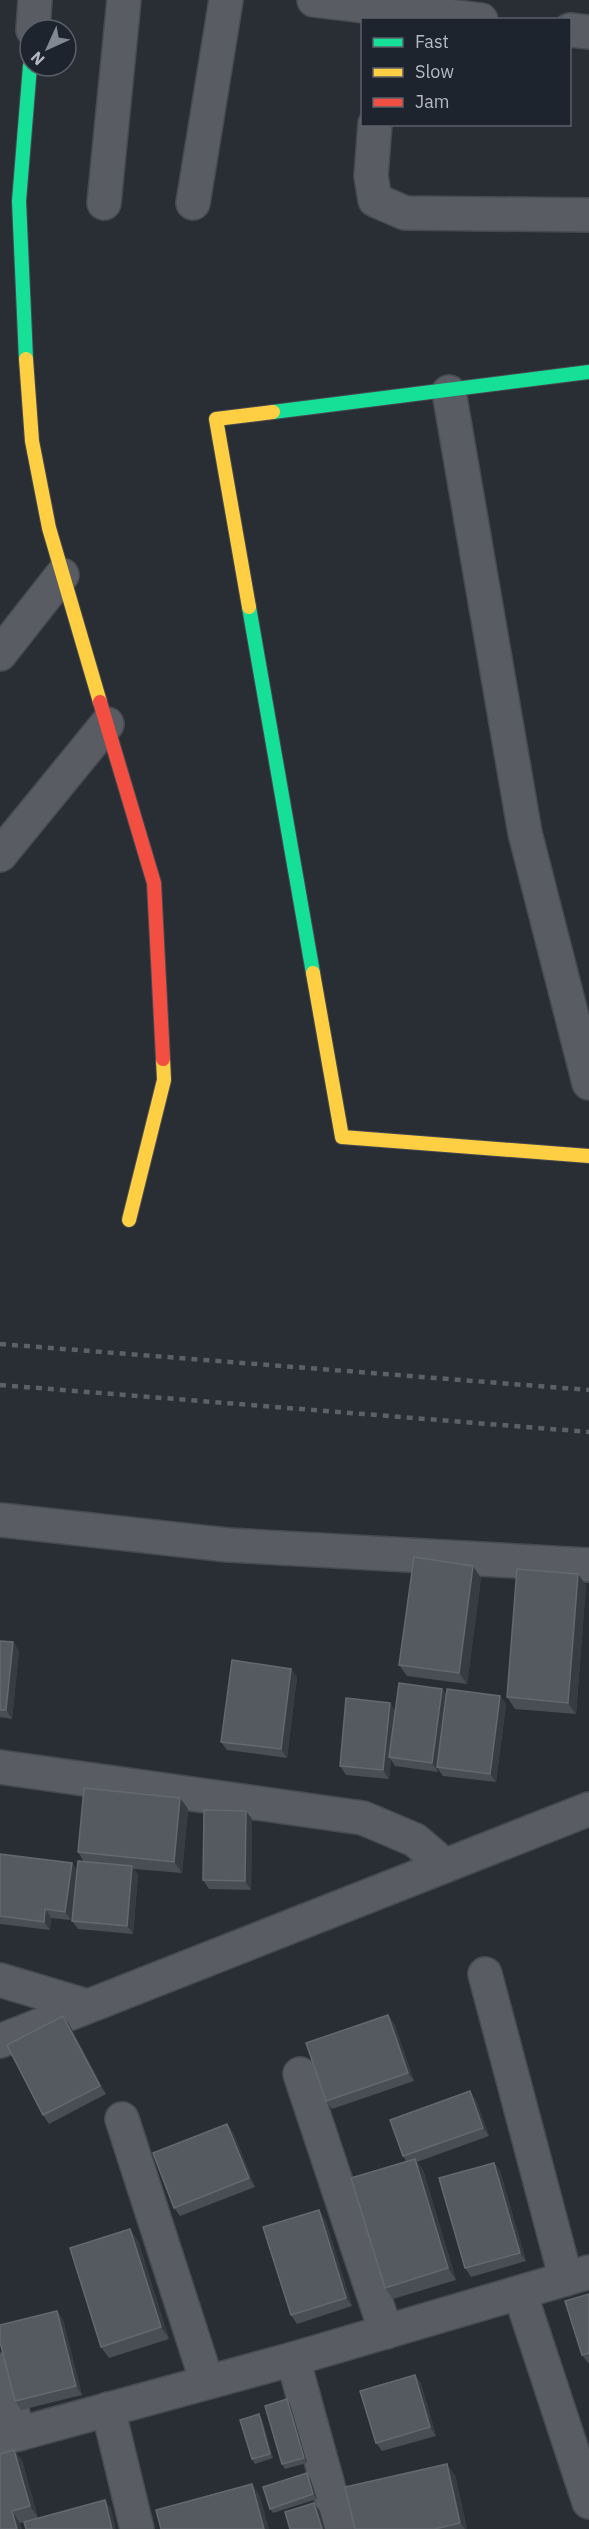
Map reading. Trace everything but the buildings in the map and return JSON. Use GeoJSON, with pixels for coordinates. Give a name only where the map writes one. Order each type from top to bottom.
{"type":"FeatureCollection","features":[{"type":"Feature","properties":{"kind":"street"},"geometry":{"type":"LineString","coordinates":[[34,18],[35,0]]}},
{"type":"Feature","properties":{"kind":"street"},"geometry":{"type":"LineString","coordinates":[[104,203],[124,0]]}},
{"type":"Feature","properties":{"kind":"street"},"geometry":{"type":"LineString","coordinates":[[193,203],[226,0]]}},
{"type":"Feature","properties":{"kind":"street"},"geometry":{"type":"LineString","coordinates":[[314,0],[384,14],[449,18]]}},
{"type":"Feature","properties":{"kind":"street"},"geometry":{"type":"LineString","coordinates":[[571,30],[589,32]]}},
{"type":"Feature","properties":{"kind":"street"},"geometry":{"type":"LineString","coordinates":[[29,78],[19,201],[32,441],[48,528],[154,883],[164,1080],[129,1220]]}},
{"type":"Feature","properties":{"kind":"street"},"geometry":{"type":"LineString","coordinates":[[375,126],[371,176],[375,200],[405,213],[589,215]]}},
{"type":"Feature","properties":{"kind":"street"},"geometry":{"type":"LineString","coordinates":[[589,372],[449,392],[216,419],[342,1137],[589,1156]]}},
{"type":"Feature","properties":{"kind":"street"},"geometry":{"type":"LineString","coordinates":[[449,392],[525,833],[589,1083]]}},
{"type":"Feature","properties":{"kind":"street"},"geometry":{"type":"LineString","coordinates":[[0,654],[62,575]]}},
{"type":"Feature","properties":{"kind":"street"},"geometry":{"type":"LineString","coordinates":[[0,855],[107,724]]}},
{"type":"Feature","properties":{"kind":"street"},"geometry":{"type":"LineString","coordinates":[[0,1520],[228,1545],[589,1564]]}},
{"type":"Feature","properties":{"kind":"street"},"geometry":{"type":"LineString","coordinates":[[0,1767],[363,1818],[415,1840],[444,1865]]}},
{"type":"Feature","properties":{"kind":"street"},"geometry":{"type":"LineString","coordinates":[[0,2041],[589,1809]]}},
{"type":"Feature","properties":{"kind":"street"},"geometry":{"type":"LineString","coordinates":[[0,2370],[9,2437],[293,2359],[577,2276],[485,1974]]}},
{"type":"Feature","properties":{"kind":"street"},"geometry":{"type":"LineString","coordinates":[[0,1980],[87,2006]]}},
{"type":"Feature","properties":{"kind":"street"},"geometry":{"type":"LineString","coordinates":[[300,2074],[386,2331]]}},
{"type":"Feature","properties":{"kind":"street"},"geometry":{"type":"LineString","coordinates":[[122,2120],[207,2382]]}},
{"type":"Feature","properties":{"kind":"street"},"geometry":{"type":"LineString","coordinates":[[520,2293],[589,2502]]}},
{"type":"Feature","properties":{"kind":"street"},"geometry":{"type":"LineString","coordinates":[[293,2359],[340,2529]]}},
{"type":"Feature","properties":{"kind":"street"},"geometry":{"type":"LineString","coordinates":[[108,2409],[137,2529]]}},
{"type":"Feature","properties":{"kind":"railway"},"geometry":{"type":"LineString","coordinates":[[0,1344],[589,1390]]}},
{"type":"Feature","properties":{"kind":"railway"},"geometry":{"type":"LineString","coordinates":[[0,1385],[589,1432]]}},
{"type":"Feature","properties":{"kind":"traffic: fast"},"geometry":{"type":"LineString","coordinates":[[26,359],[19,201],[29,78]]}},
{"type":"Feature","properties":{"kind":"traffic: fast"},"geometry":{"type":"LineString","coordinates":[[273,412],[589,372]]}},
{"type":"Feature","properties":{"kind":"traffic: fast"},"geometry":{"type":"LineString","coordinates":[[249,607],[313,973]]}},
{"type":"Feature","properties":{"kind":"traffic: slow"},"geometry":{"type":"LineString","coordinates":[[26,359],[32,441],[49,528],[100,702]]}},
{"type":"Feature","properties":{"kind":"traffic: slow"},"geometry":{"type":"LineString","coordinates":[[249,607],[216,419],[273,412]]}},
{"type":"Feature","properties":{"kind":"traffic: slow"},"geometry":{"type":"LineString","coordinates":[[313,973],[342,1137],[589,1156]]}},
{"type":"Feature","properties":{"kind":"traffic: slow"},"geometry":{"type":"LineString","coordinates":[[129,1220],[164,1080],[163,1059]]}},
{"type":"Feature","properties":{"kind":"traffic: jam"},"geometry":{"type":"LineString","coordinates":[[100,702],[154,883],[163,1059]]}}]}
